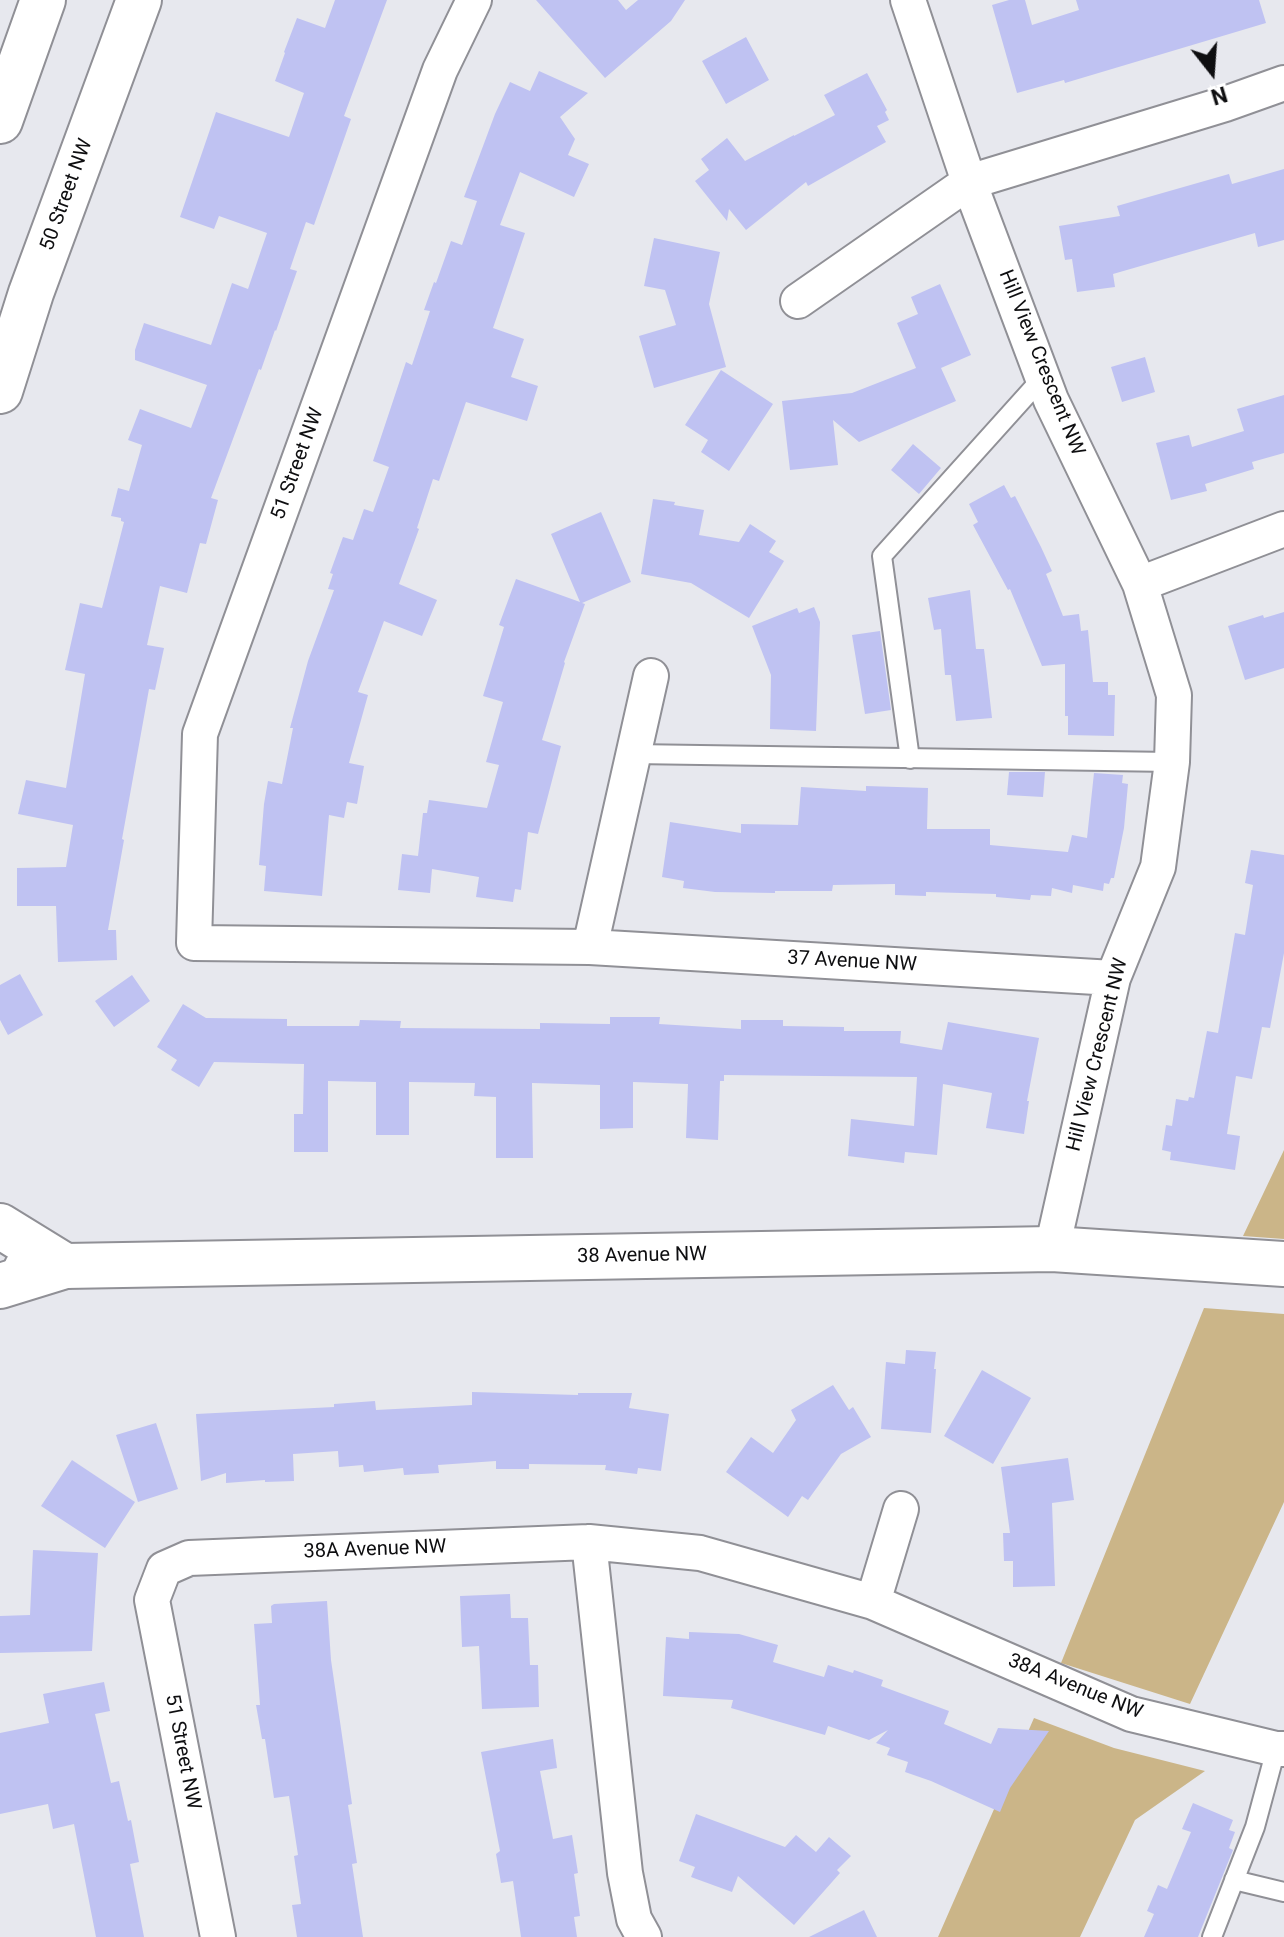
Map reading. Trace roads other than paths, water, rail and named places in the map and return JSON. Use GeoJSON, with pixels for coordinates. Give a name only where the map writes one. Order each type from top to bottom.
{"type":"FeatureCollection","features":[{"type":"Feature","properties":{"kind":"street"},"geometry":{"type":"LineString","coordinates":[[0,121],[43,0]]}},
{"type":"Feature","properties":{"kind":"street","name":"50 Street NW"},"geometry":{"type":"LineString","coordinates":[[0,391],[31,293],[139,0]]}},
{"type":"Feature","properties":{"kind":"street","name":"51 Street NW"},"geometry":{"type":"LineString","coordinates":[[194,943],[200,734],[440,70],[474,0]]}},
{"type":"Feature","properties":{"kind":"street","name":"Hill View Crescent NW"},"geometry":{"type":"LineString","coordinates":[[908,0],[969,182],[1051,400],[1140,584],[1174,695],[1172,762],[1158,867],[1113,978],[1052,1249]]}},
{"type":"Feature","properties":{"kind":"street"},"geometry":{"type":"LineString","coordinates":[[798,301],[969,182],[1284,83]]}},
{"type":"Feature","properties":{"kind":"street"},"geometry":{"type":"LineString","coordinates":[[1140,584],[1284,529]]}},
{"type":"Feature","properties":{"kind":"street"},"geometry":{"type":"LineString","coordinates":[[590,947],[651,676]]}},
{"type":"Feature","properties":{"kind":"street","name":"37 Avenue NW"},"geometry":{"type":"LineString","coordinates":[[194,943],[590,947],[1113,978]]}},
{"type":"Feature","properties":{"kind":"street"},"geometry":{"type":"LineString","coordinates":[[0,1226],[65,1266]]}},
{"type":"Feature","properties":{"kind":"street","name":"38 Avenue NW"},"geometry":{"type":"LineString","coordinates":[[0,1271],[65,1266],[1052,1249],[1284,1264]]}},
{"type":"Feature","properties":{"kind":"street"},"geometry":{"type":"LineString","coordinates":[[0,1286],[65,1266]]}},
{"type":"Feature","properties":{"kind":"street"},"geometry":{"type":"LineString","coordinates":[[873,1602],[901,1509]]}},
{"type":"Feature","properties":{"kind":"street"},"geometry":{"type":"LineString","coordinates":[[589,1542],[625,1873],[634,1919],[644,1937]]}},
{"type":"Feature","properties":{"kind":"street","name":"38A Avenue NW"},"geometry":{"type":"LineString","coordinates":[[164,1569],[189,1558],[589,1542],[700,1553],[873,1602],[1131,1714],[1280,1749]]}},
{"type":"Feature","properties":{"kind":"street","name":"51 Street NW"},"geometry":{"type":"LineString","coordinates":[[164,1569],[152,1600],[218,1937]]}},
{"type":"Feature","properties":{"kind":"lane"},"geometry":{"type":"LineString","coordinates":[[910,759],[882,556],[1043,377]]}},
{"type":"Feature","properties":{"kind":"lane"},"geometry":{"type":"LineString","coordinates":[[633,754],[1172,762]]}},
{"type":"Feature","properties":{"kind":"lane"},"geometry":{"type":"LineString","coordinates":[[1212,1937],[1255,1827],[1280,1749]]}},
{"type":"Feature","properties":{"kind":"lane"},"geometry":{"type":"LineString","coordinates":[[1234,1880],[1284,1892]]}}]}
